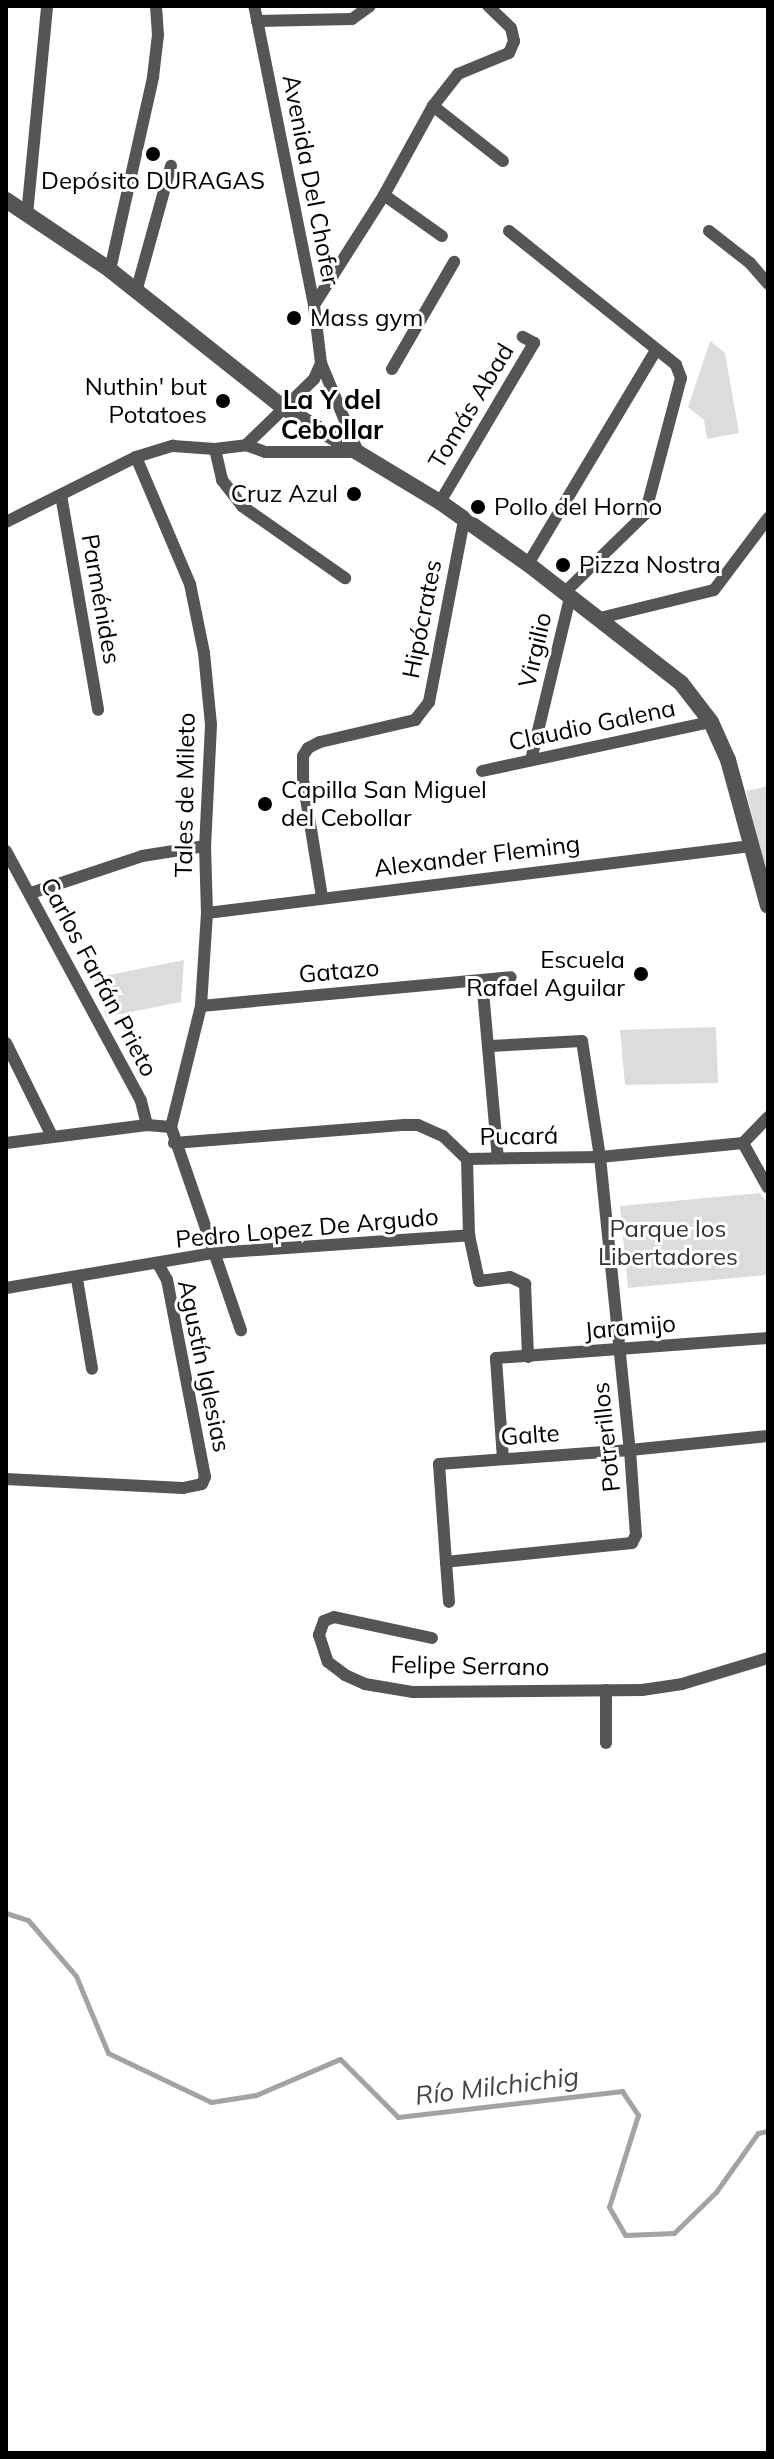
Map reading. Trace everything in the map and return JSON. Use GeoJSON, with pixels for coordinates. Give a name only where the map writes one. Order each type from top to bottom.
{"type":"FeatureCollection","features":[{"type":"Feature","properties":{"kind":"street"},"geometry":{"type":"LineString","coordinates":[[27,215],[47,6]]}},
{"type":"Feature","properties":{"kind":"street"},"geometry":{"type":"LineString","coordinates":[[110,270],[153,77],[158,35],[156,6]]}},
{"type":"Feature","properties":{"kind":"street","name":"Avenida Del Chofer"},"geometry":{"type":"LineString","coordinates":[[254,6],[314,305],[321,363],[358,452]]}},
{"type":"Feature","properties":{"kind":"street"},"geometry":{"type":"LineString","coordinates":[[257,21],[352,19],[370,6]]}},
{"type":"Feature","properties":{"kind":"street"},"geometry":{"type":"LineString","coordinates":[[314,305],[384,195],[433,106],[458,74],[509,53],[514,41],[511,28],[488,6]]}},
{"type":"Feature","properties":{"kind":"street"},"geometry":{"type":"LineString","coordinates":[[433,106],[503,161]]}},
{"type":"Feature","properties":{"kind":"street"},"geometry":{"type":"LineString","coordinates":[[136,292],[171,166]]}},
{"type":"Feature","properties":{"kind":"street"},"geometry":{"type":"LineString","coordinates":[[384,195],[442,236]]}},
{"type":"Feature","properties":{"kind":"street"},"geometry":{"type":"LineString","coordinates":[[6,200],[110,270],[284,408],[440,502],[528,564],[681,683],[711,722],[728,760],[768,906]]}},
{"type":"Feature","properties":{"kind":"street"},"geometry":{"type":"LineString","coordinates":[[509,231],[676,365],[681,378],[649,505],[640,521],[567,594]]}},
{"type":"Feature","properties":{"kind":"street"},"geometry":{"type":"LineString","coordinates":[[709,231],[750,263],[768,284]]}},
{"type":"Feature","properties":{"kind":"street"},"geometry":{"type":"LineString","coordinates":[[392,369],[454,262]]}},
{"type":"Feature","properties":{"kind":"street","name":"Tomás Abad"},"geometry":{"type":"LineString","coordinates":[[440,502],[534,343],[523,337]]}},
{"type":"Feature","properties":{"kind":"street"},"geometry":{"type":"LineString","coordinates":[[528,564],[656,350]]}},
{"type":"Feature","properties":{"kind":"street"},"geometry":{"type":"LineString","coordinates":[[246,445],[314,379],[321,363]]}},
{"type":"Feature","properties":{"kind":"street"},"geometry":{"type":"LineString","coordinates":[[6,522],[136,457],[173,446],[215,449],[246,445],[265,452],[358,452]]}},
{"type":"Feature","properties":{"kind":"street"},"geometry":{"type":"LineString","coordinates":[[215,449],[222,480],[242,506],[345,578]]}},
{"type":"Feature","properties":{"kind":"street","name":"Tales de Mileto"},"geometry":{"type":"LineString","coordinates":[[136,457],[190,584],[204,653],[211,725],[205,846],[207,913],[201,1006],[171,1127],[241,1330]]}},
{"type":"Feature","properties":{"kind":"street","name":"Parménides"},"geometry":{"type":"LineString","coordinates":[[61,495],[98,710]]}},
{"type":"Feature","properties":{"kind":"street"},"geometry":{"type":"LineString","coordinates":[[600,618],[714,590],[768,518]]}},
{"type":"Feature","properties":{"kind":"street","name":"Hipócrates"},"geometry":{"type":"LineString","coordinates":[[322,897],[303,780],[303,756],[308,748],[320,742],[415,720],[429,702],[464,520]]}},
{"type":"Feature","properties":{"kind":"street","name":"Virgilio"},"geometry":{"type":"LineString","coordinates":[[531,760],[567,594]]}},
{"type":"Feature","properties":{"kind":"street","name":"Claudio Galena"},"geometry":{"type":"LineString","coordinates":[[482,771],[711,722]]}},
{"type":"Feature","properties":{"kind":"street"},"geometry":{"type":"LineString","coordinates":[[31,893],[142,856],[205,846]]}},
{"type":"Feature","properties":{"kind":"street","name":"Alexander Fleming"},"geometry":{"type":"LineString","coordinates":[[207,913],[751,846]]}},
{"type":"Feature","properties":{"kind":"street","name":"Carlos Farfán Prieto"},"geometry":{"type":"LineString","coordinates":[[6,851],[141,1101],[147,1125]]}},
{"type":"Feature","properties":{"kind":"street","name":"Gatazo"},"geometry":{"type":"LineString","coordinates":[[201,1006],[511,977]]}},
{"type":"Feature","properties":{"kind":"street"},"geometry":{"type":"LineString","coordinates":[[482,980],[498,1158]]}},
{"type":"Feature","properties":{"kind":"street","name":"Potrerillos"},"geometry":{"type":"LineString","coordinates":[[446,1562],[632,1543],[636,1526],[600,1157],[582,1041],[490,1046]]}},
{"type":"Feature","properties":{"kind":"street"},"geometry":{"type":"LineString","coordinates":[[6,1043],[52,1136]]}},
{"type":"Feature","properties":{"kind":"street"},"geometry":{"type":"LineString","coordinates":[[768,1117],[743,1143],[768,1188]]}},
{"type":"Feature","properties":{"kind":"street"},"geometry":{"type":"LineString","coordinates":[[6,1143],[147,1125],[171,1127]]}},
{"type":"Feature","properties":{"kind":"street","name":"Pucará"},"geometry":{"type":"LineString","coordinates":[[174,1143],[418,1125],[443,1136],[467,1159],[600,1157],[743,1143]]}},
{"type":"Feature","properties":{"kind":"street"},"geometry":{"type":"LineString","coordinates":[[467,1159],[469,1235],[479,1281],[510,1277],[525,1284],[528,1357]]}},
{"type":"Feature","properties":{"kind":"street","name":"Pedro Lopez De Argudo"},"geometry":{"type":"LineString","coordinates":[[6,1288],[77,1279],[214,1253],[469,1235]]}},
{"type":"Feature","properties":{"kind":"street","name":"Agustín Iglesias"},"geometry":{"type":"LineString","coordinates":[[6,1479],[194,1488],[205,1477],[167,1280],[158,1264]]}},
{"type":"Feature","properties":{"kind":"street"},"geometry":{"type":"LineString","coordinates":[[77,1279],[92,1369]]}},
{"type":"Feature","properties":{"kind":"street","name":"Jaramijo"},"geometry":{"type":"LineString","coordinates":[[503,1459],[496,1358],[768,1338]]}},
{"type":"Feature","properties":{"kind":"street","name":"Galte"},"geometry":{"type":"LineString","coordinates":[[446,1562],[439,1464],[768,1436]]}},
{"type":"Feature","properties":{"kind":"street"},"geometry":{"type":"LineString","coordinates":[[446,1562],[449,1602]]}},
{"type":"Feature","properties":{"kind":"street","name":"Felipe Serrano"},"geometry":{"type":"LineString","coordinates":[[432,1638],[334,1617],[324,1621],[319,1635],[328,1662],[365,1684],[413,1692],[642,1690],[682,1684],[768,1658]]}},
{"type":"Feature","properties":{"kind":"street"},"geometry":{"type":"LineString","coordinates":[[606,1690],[606,1743]]}},
{"type":"Feature","properties":{"kind":"green space"},"geometry":{"type":"Polygon","coordinates":[[[710,341],[725,353],[739,433],[707,439],[704,420],[688,407],[710,341]]]}},
{"type":"Feature","properties":{"kind":"green space"},"geometry":{"type":"Polygon","coordinates":[[[768,786],[768,880],[746,791],[768,786]]]}},
{"type":"Feature","properties":{"kind":"green space"},"geometry":{"type":"Polygon","coordinates":[[[184,960],[181,1002],[106,1017],[94,978],[184,960]]]}},
{"type":"Feature","properties":{"kind":"green space"},"geometry":{"type":"Polygon","coordinates":[[[716,1027],[718,1083],[625,1085],[620,1030],[716,1027]]]}},
{"type":"Feature","properties":{"kind":"green space","name":"Parque los Libertadores"},"geometry":{"type":"Polygon","coordinates":[[[760,1193],[768,1204],[768,1275],[628,1288],[620,1206],[760,1193]]]}},
{"type":"Feature","properties":{"kind":"waterway","name":"Río Milchichig"},"geometry":{"type":"LineString","coordinates":[[6,1913],[28,1920],[76,1976],[108,2053],[211,2102],[256,2095],[340,2059],[398,2117],[622,2091],[638,2115],[609,2207],[625,2235],[674,2233],[716,2192],[758,2133],[768,2131]]}},
{"type":"Feature","properties":{"kind":"place","name":"Depósito DURAGAS"},"geometry":{"type":"Point","coordinates":[153,154]}},
{"type":"Feature","properties":{"kind":"place","name":"Mass gym"},"geometry":{"type":"Point","coordinates":[294,318]}},
{"type":"Feature","properties":{"kind":"place","name":"Nuthin' but Potatoes"},"geometry":{"type":"Point","coordinates":[223,401]}},
{"type":"Feature","properties":{"kind":"place","name":"Cruz Azul"},"geometry":{"type":"Point","coordinates":[354,494]}},
{"type":"Feature","properties":{"kind":"place","name":"Pollo del Horno"},"geometry":{"type":"Point","coordinates":[478,507]}},
{"type":"Feature","properties":{"kind":"place","name":"Pizza Nostra"},"geometry":{"type":"Point","coordinates":[563,565]}},
{"type":"Feature","properties":{"kind":"place","name":"Capilla San Miguel del Cebollar"},"geometry":{"type":"Point","coordinates":[265,804]}},
{"type":"Feature","properties":{"kind":"place","name":"Escuela Rafael Aguilar"},"geometry":{"type":"Point","coordinates":[641,974]}},
{"type":"Feature","properties":{"kind":"district","name":"La Y del Cebollar"},"geometry":{"type":"Point","coordinates":[332,415]}}]}
